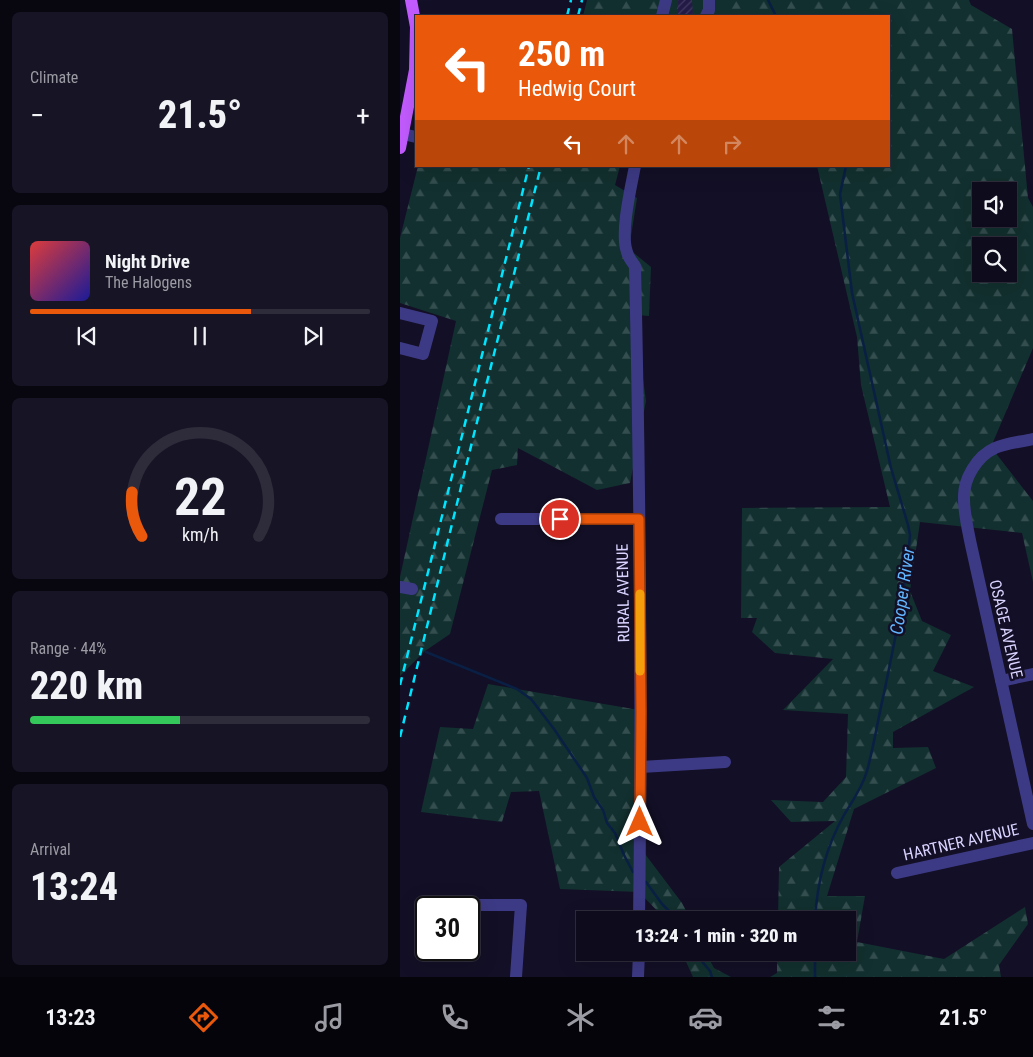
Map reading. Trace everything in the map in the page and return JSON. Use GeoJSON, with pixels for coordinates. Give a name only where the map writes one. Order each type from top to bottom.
{"type":"FeatureCollection","features":[{"type":"Feature","properties":{"kind":"main road"},"geometry":{"type":"LineString","coordinates":[[411,0],[415,22]]}},
{"type":"Feature","properties":{"kind":"main road"},"geometry":{"type":"LineString","coordinates":[[400,148],[415,70]]}},
{"type":"Feature","properties":{"kind":"street"},"geometry":{"type":"LineString","coordinates":[[662,15],[666,0]]}},
{"type":"Feature","properties":{"kind":"street"},"geometry":{"type":"LineString","coordinates":[[706,15],[709,10],[709,0]]}},
{"type":"Feature","properties":{"kind":"street"},"geometry":{"type":"LineString","coordinates":[[403,134],[415,137]]}},
{"type":"Feature","properties":{"kind":"street","name":"RURAL AVENUE"},"geometry":{"type":"LineString","coordinates":[[635,167],[627,213],[625,240],[627,253],[635,266],[638,406],[639,911]]}},
{"type":"Feature","properties":{"kind":"street"},"geometry":{"type":"LineString","coordinates":[[400,313],[432,322],[423,354],[400,348]]}},
{"type":"Feature","properties":{"kind":"street","name":"OSAGE AVENUE"},"geometry":{"type":"LineString","coordinates":[[1033,439],[993,449],[971,471],[966,482],[964,498],[971,545],[1033,824]]}},
{"type":"Feature","properties":{"kind":"street"},"geometry":{"type":"LineString","coordinates":[[501,519],[639,519]]}},
{"type":"Feature","properties":{"kind":"street"},"geometry":{"type":"LineString","coordinates":[[1001,681],[1033,674]]}},
{"type":"Feature","properties":{"kind":"street"},"geometry":{"type":"LineString","coordinates":[[640,767],[725,762]]}},
{"type":"Feature","properties":{"kind":"street","name":"HARTNER AVENUE"},"geometry":{"type":"LineString","coordinates":[[897,874],[1033,843]]}},
{"type":"Feature","properties":{"kind":"street"},"geometry":{"type":"LineString","coordinates":[[480,905],[521,905],[516,977]]}},
{"type":"Feature","properties":{"kind":"street"},"geometry":{"type":"LineString","coordinates":[[638,977],[639,961]]}},
{"type":"Feature","properties":{"kind":"green space"},"geometry":{"type":"Polygon","coordinates":[[[587,0],[969,0],[971,5],[1012,29],[1028,198],[1033,207],[1033,348],[991,447],[1033,501],[1033,582],[1022,533],[920,522],[910,591],[922,621],[951,635],[933,671],[974,687],[893,732],[893,748],[928,747],[936,768],[854,809],[827,896],[865,896],[857,942],[944,959],[1025,907],[1028,924],[999,965],[1001,977],[770,977],[777,973],[777,961],[856,961],[856,911],[778,911],[779,867],[835,821],[791,822],[771,800],[823,802],[846,777],[848,714],[783,710],[833,659],[775,653],[752,632],[757,618],[741,618],[742,508],[890,507],[861,385],[857,337],[817,167],[890,167],[890,15],[583,15],[587,0]]]}},
{"type":"Feature","properties":{"kind":"green space"},"geometry":{"type":"Polygon","coordinates":[[[418,167],[620,167],[615,185],[637,198],[629,249],[651,267],[649,316],[637,315],[639,349],[646,401],[630,483],[597,490],[518,448],[517,465],[492,470],[450,634],[425,651],[400,676],[400,577],[456,321],[400,303],[400,238],[418,167]]]}},
{"type":"Feature","properties":{"kind":"green space"},"geometry":{"type":"Polygon","coordinates":[[[488,684],[639,710],[639,846],[686,911],[657,911],[639,892],[560,889],[539,791],[511,792],[502,822],[421,812],[440,727],[473,729],[488,684]]]}},
{"type":"Feature","properties":{"kind":"green space"},"geometry":{"type":"Polygon","coordinates":[[[686,961],[710,961],[714,968],[731,977],[693,977],[686,961]]]}},
{"type":"Feature","properties":{"kind":"building"},"geometry":{"type":"Polygon","coordinates":[[[678,0],[692,0],[693,15],[678,15],[678,0]]]}},
{"type":"Feature","properties":{"kind":"waterway","name":"Cooper River"},"geometry":{"type":"LineString","coordinates":[[768,0],[776,15]]}},
{"type":"Feature","properties":{"kind":"waterway","name":"Cooper River"},"geometry":{"type":"LineString","coordinates":[[816,911],[820,879],[827,852],[844,815],[863,783],[867,771],[900,614],[910,535],[891,468],[852,293],[840,194],[846,167]]}},
{"type":"Feature","properties":{"kind":"waterway"},"geometry":{"type":"LineString","coordinates":[[426,652],[517,689],[531,699],[587,778],[594,797],[603,810],[607,823],[615,833],[633,872]]}},
{"type":"Feature","properties":{"kind":"waterway"},"geometry":{"type":"LineString","coordinates":[[646,882],[669,911]]}},
{"type":"Feature","properties":{"kind":"waterway"},"geometry":{"type":"LineString","coordinates":[[702,961],[710,971],[712,977]]}},
{"type":"Feature","properties":{"kind":"waterway","name":"Cooper River"},"geometry":{"type":"LineString","coordinates":[[815,961],[815,977]]}},
{"type":"Feature","properties":{"kind":"railway"},"geometry":{"type":"LineString","coordinates":[[567,15],[571,0]]}},
{"type":"Feature","properties":{"kind":"railway"},"geometry":{"type":"LineString","coordinates":[[578,15],[582,0]]}},
{"type":"Feature","properties":{"kind":"railway"},"geometry":{"type":"LineString","coordinates":[[400,685],[529,167]]}},
{"type":"Feature","properties":{"kind":"railway"},"geometry":{"type":"LineString","coordinates":[[400,737],[541,167]]}},
{"type":"Feature","properties":{"kind":"slow traffic"},"geometry":{"type":"LineString","coordinates":[[640,594],[640,671]]}},
{"type":"Feature","properties":{"kind":"route"},"geometry":{"type":"LineString","coordinates":[[560,519],[639,519],[640,822]]}}]}
